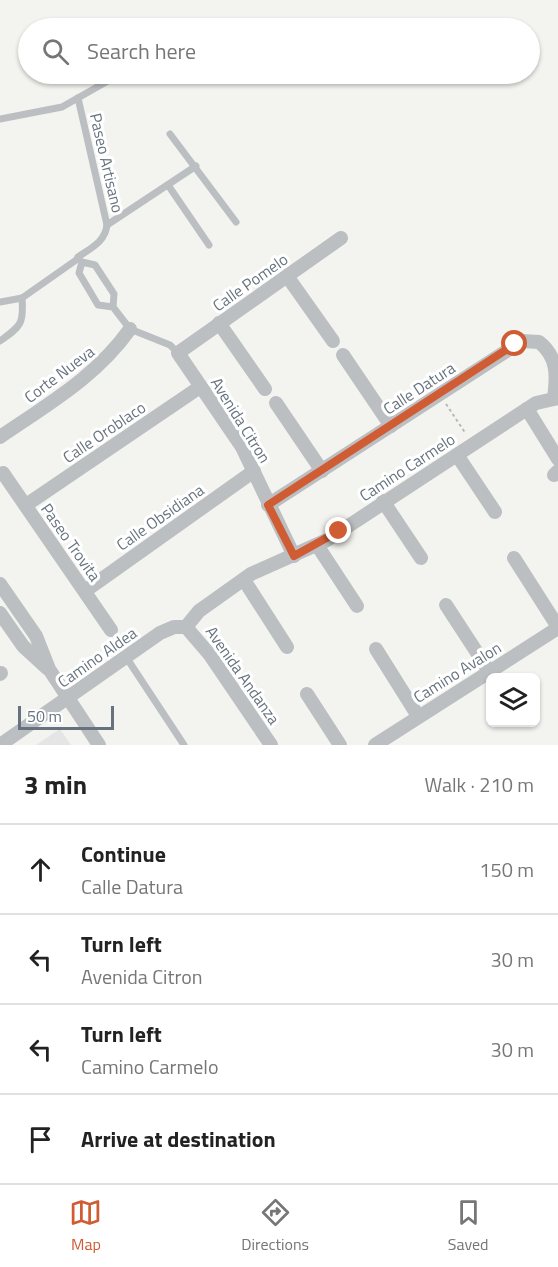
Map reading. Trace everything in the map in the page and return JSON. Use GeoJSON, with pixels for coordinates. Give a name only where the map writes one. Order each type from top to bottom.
{"type":"FeatureCollection","features":[{"type":"Feature","properties":{"kind":"street","name":"Calle Pomelo"},"geometry":{"type":"LineString","coordinates":[[178,353],[341,238]]}},
{"type":"Feature","properties":{"kind":"street"},"geometry":{"type":"LineString","coordinates":[[287,276],[333,341]]}},
{"type":"Feature","properties":{"kind":"street"},"geometry":{"type":"LineString","coordinates":[[219,323],[265,389]]}},
{"type":"Feature","properties":{"kind":"street","name":"Corte Nueva"},"geometry":{"type":"LineString","coordinates":[[2,434],[90,375],[108,358],[130,329]]}},
{"type":"Feature","properties":{"kind":"street","name":"Calle Datura"},"geometry":{"type":"LineString","coordinates":[[268,505],[515,344],[533,340],[543,345],[555,366],[556,398]]}},
{"type":"Feature","properties":{"kind":"street","name":"Avenida Citron"},"geometry":{"type":"LineString","coordinates":[[178,353],[237,438],[294,556]]}},
{"type":"Feature","properties":{"kind":"street"},"geometry":{"type":"LineString","coordinates":[[343,355],[391,426]]}},
{"type":"Feature","properties":{"kind":"street","name":"Calle Oroblaco"},"geometry":{"type":"LineString","coordinates":[[26,505],[200,387]]}},
{"type":"Feature","properties":{"kind":"street","name":"Camino Carmelo"},"geometry":{"type":"LineString","coordinates":[[186,627],[199,611],[244,580],[317,546],[382,501],[527,409],[542,400],[556,398]]}},
{"type":"Feature","properties":{"kind":"street"},"geometry":{"type":"LineString","coordinates":[[276,403],[322,471]]}},
{"type":"Feature","properties":{"kind":"street"},"geometry":{"type":"LineString","coordinates":[[527,409],[558,459]]}},
{"type":"Feature","properties":{"kind":"street"},"geometry":{"type":"LineString","coordinates":[[457,454],[495,512]]}},
{"type":"Feature","properties":{"kind":"street","name":"Calle Obsidiana"},"geometry":{"type":"LineString","coordinates":[[85,591],[254,471]]}},
{"type":"Feature","properties":{"kind":"street","name":"Paseo Trovita"},"geometry":{"type":"LineString","coordinates":[[3,473],[111,630]]}},
{"type":"Feature","properties":{"kind":"street"},"geometry":{"type":"LineString","coordinates":[[382,501],[421,558]]}},
{"type":"Feature","properties":{"kind":"street"},"geometry":{"type":"LineString","coordinates":[[317,546],[357,606]]}},
{"type":"Feature","properties":{"kind":"street"},"geometry":{"type":"LineString","coordinates":[[514,558],[558,627]]}},
{"type":"Feature","properties":{"kind":"street"},"geometry":{"type":"LineString","coordinates":[[244,580],[287,647]]}},
{"type":"Feature","properties":{"kind":"street"},"geometry":{"type":"LineString","coordinates":[[0,584],[36,636],[49,669],[99,745]]}},
{"type":"Feature","properties":{"kind":"street"},"geometry":{"type":"LineString","coordinates":[[446,605],[489,671]]}},
{"type":"Feature","properties":{"kind":"street"},"geometry":{"type":"LineString","coordinates":[[0,613],[22,646],[49,669]]}},
{"type":"Feature","properties":{"kind":"street","name":"Camino Aldea"},"geometry":{"type":"LineString","coordinates":[[0,745],[167,630],[186,627]]}},
{"type":"Feature","properties":{"kind":"street","name":"Avenida Andanza"},"geometry":{"type":"LineString","coordinates":[[186,627],[210,655],[271,745]]}},
{"type":"Feature","properties":{"kind":"street","name":"Camino Avalon"},"geometry":{"type":"LineString","coordinates":[[375,745],[558,627]]}},
{"type":"Feature","properties":{"kind":"street"},"geometry":{"type":"LineString","coordinates":[[375,649],[418,716]]}},
{"type":"Feature","properties":{"kind":"street"},"geometry":{"type":"LineString","coordinates":[[307,694],[340,745]]}},
{"type":"Feature","properties":{"kind":"lane"},"geometry":{"type":"LineString","coordinates":[[0,118],[62,107],[102,84]]}},
{"type":"Feature","properties":{"kind":"lane","name":"Paseo Artisano"},"geometry":{"type":"LineString","coordinates":[[22,298],[80,260],[106,234],[107,225],[78,98]]}},
{"type":"Feature","properties":{"kind":"lane"},"geometry":{"type":"LineString","coordinates":[[170,134],[236,222]]}},
{"type":"Feature","properties":{"kind":"lane"},"geometry":{"type":"LineString","coordinates":[[107,225],[196,166]]}},
{"type":"Feature","properties":{"kind":"lane"},"geometry":{"type":"LineString","coordinates":[[168,185],[209,245]]}},
{"type":"Feature","properties":{"kind":"lane"},"geometry":{"type":"LineString","coordinates":[[113,306],[98,305],[79,273],[80,260],[95,265],[114,294],[113,306],[130,329]]}},
{"type":"Feature","properties":{"kind":"lane"},"geometry":{"type":"LineString","coordinates":[[0,302],[22,298],[23,319],[18,328],[0,341]]}},
{"type":"Feature","properties":{"kind":"lane","name":"Avenida Citron"},"geometry":{"type":"LineString","coordinates":[[130,329],[170,345],[178,353]]}},
{"type":"Feature","properties":{"kind":"lane"},"geometry":{"type":"LineString","coordinates":[[126,657],[184,745]]}},
{"type":"Feature","properties":{"kind":"path"},"geometry":{"type":"LineString","coordinates":[[440,394],[466,434]]}},
{"type":"Feature","properties":{"kind":"shaded area"},"geometry":{"type":"Polygon","coordinates":[[[60,729],[71,745],[36,745],[60,729]]]}},
{"type":"Feature","properties":{"kind":"route"},"geometry":{"type":"LineString","coordinates":[[339,531],[317,546],[294,556],[268,505],[515,344]]}}]}
